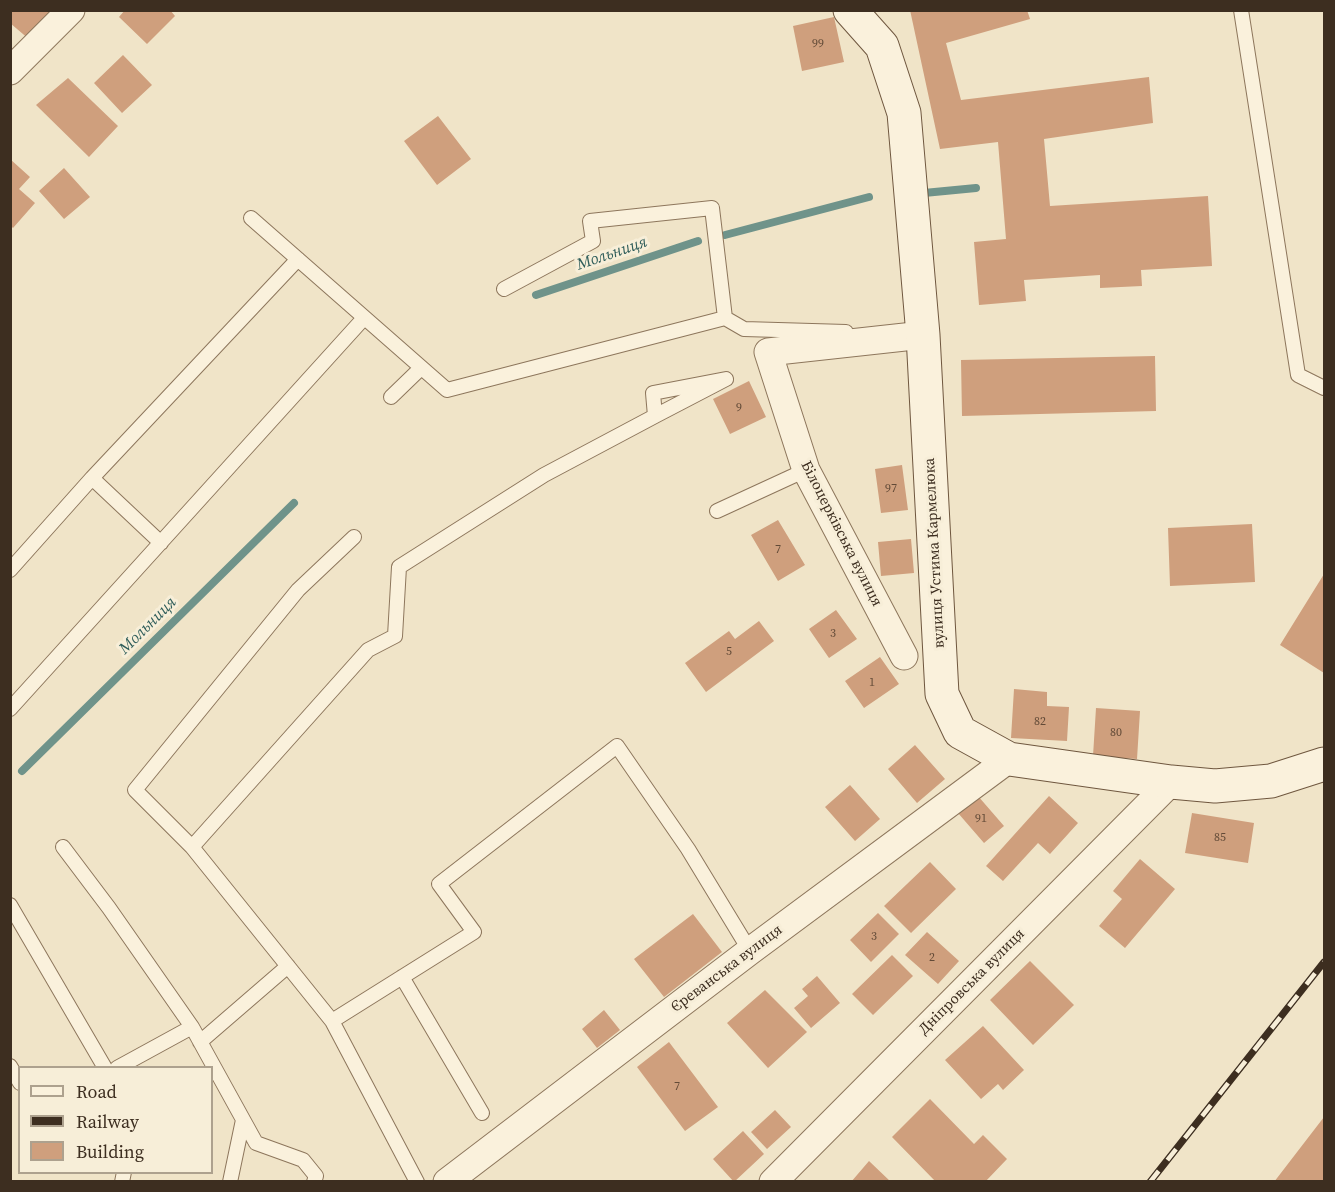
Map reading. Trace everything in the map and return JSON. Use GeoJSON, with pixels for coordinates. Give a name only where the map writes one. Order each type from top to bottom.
{"type":"FeatureCollection","features":[{"type":"Feature","properties":{"kind":"street"},"geometry":{"type":"LineString","coordinates":[[10,71],[71,10]]}},
{"type":"Feature","properties":{"kind":"street","name":"вулиця Устима Кармелюка"},"geometry":{"type":"LineString","coordinates":[[850,10],[882,46],[904,113],[923,335],[942,694],[960,732],[1010,759],[1215,786],[1271,781],[1324,764]]}},
{"type":"Feature","properties":{"kind":"street","name":"Білоцерківська вулиця"},"geometry":{"type":"LineString","coordinates":[[904,656],[806,470],[768,352],[923,335]]}},
{"type":"Feature","properties":{"kind":"street","name":"Єреванська вулиця"},"geometry":{"type":"LineString","coordinates":[[447,1182],[750,951],[1010,759]]}},
{"type":"Feature","properties":{"kind":"street","name":"Дніпровська вулиця"},"geometry":{"type":"LineString","coordinates":[[773,1182],[1171,782]]}},
{"type":"Feature","properties":{"kind":"lane"},"geometry":{"type":"LineString","coordinates":[[1241,10],[1298,375],[1324,388]]}},
{"type":"Feature","properties":{"kind":"lane"},"geometry":{"type":"LineString","coordinates":[[504,289],[593,241],[590,221],[712,208],[725,318]]}},
{"type":"Feature","properties":{"kind":"lane"},"geometry":{"type":"LineString","coordinates":[[251,218],[447,390],[725,318],[744,329],[923,335]]}},
{"type":"Feature","properties":{"kind":"lane"},"geometry":{"type":"LineString","coordinates":[[10,570],[92,478],[298,259]]}},
{"type":"Feature","properties":{"kind":"lane"},"geometry":{"type":"LineString","coordinates":[[10,709],[364,318]]}},
{"type":"Feature","properties":{"kind":"lane"},"geometry":{"type":"LineString","coordinates":[[392,397],[421,368]]}},
{"type":"Feature","properties":{"kind":"lane"},"geometry":{"type":"LineString","coordinates":[[192,847],[368,650],[395,636],[399,567],[544,475],[656,417],[726,379],[653,393],[656,417]]}},
{"type":"Feature","properties":{"kind":"lane"},"geometry":{"type":"LineString","coordinates":[[717,511],[806,470]]}},
{"type":"Feature","properties":{"kind":"lane"},"geometry":{"type":"LineString","coordinates":[[92,478],[161,543]]}},
{"type":"Feature","properties":{"kind":"lane"},"geometry":{"type":"LineString","coordinates":[[354,537],[298,590],[135,790],[192,847],[332,1021],[417,1182]]}},
{"type":"Feature","properties":{"kind":"lane"},"geometry":{"type":"LineString","coordinates":[[332,1021],[474,932],[439,884],[617,746],[688,849],[750,951]]}},
{"type":"Feature","properties":{"kind":"lane"},"geometry":{"type":"LineString","coordinates":[[63,848],[109,908],[192,1027],[256,1143],[303,1160],[316,1176],[314,1182]]}},
{"type":"Feature","properties":{"kind":"lane"},"geometry":{"type":"LineString","coordinates":[[10,905],[104,1066]]}},
{"type":"Feature","properties":{"kind":"lane"},"geometry":{"type":"LineString","coordinates":[[200,1042],[288,966]]}},
{"type":"Feature","properties":{"kind":"lane"},"geometry":{"type":"LineString","coordinates":[[402,977],[482,1113]]}},
{"type":"Feature","properties":{"kind":"lane"},"geometry":{"type":"LineString","coordinates":[[121,1066],[192,1027]]}},
{"type":"Feature","properties":{"kind":"lane"},"geometry":{"type":"LineString","coordinates":[[10,1066],[18,1080]]}},
{"type":"Feature","properties":{"kind":"lane"},"geometry":{"type":"LineString","coordinates":[[230,1182],[243,1120]]}},
{"type":"Feature","properties":{"kind":"building"},"geometry":{"type":"Polygon","coordinates":[[[10,10],[51,10],[53,13],[30,40],[10,23],[10,10]]]}},
{"type":"Feature","properties":{"kind":"building"},"geometry":{"type":"Polygon","coordinates":[[[125,10],[170,10],[175,16],[147,44],[119,17],[125,10]]]}},
{"type":"Feature","properties":{"kind":"building"},"geometry":{"type":"Polygon","coordinates":[[[910,10],[1027,10],[1030,19],[946,43],[961,100],[1149,77],[1153,123],[1044,139],[1050,206],[1208,196],[1212,266],[1141,270],[1142,286],[1100,288],[1100,275],[1024,280],[1026,301],[979,305],[974,242],[1006,239],[998,142],[940,149],[910,10]]]}},
{"type":"Feature","properties":{"kind":"building"},"geometry":{"type":"Polygon","coordinates":[[[834,17],[844,62],[802,71],[793,26],[834,17]]]}},
{"type":"Feature","properties":{"kind":"building"},"geometry":{"type":"Polygon","coordinates":[[[123,55],[152,85],[122,113],[94,83],[123,55]]]}},
{"type":"Feature","properties":{"kind":"building"},"geometry":{"type":"Polygon","coordinates":[[[68,78],[118,126],[89,157],[36,105],[68,78]]]}},
{"type":"Feature","properties":{"kind":"building"},"geometry":{"type":"Polygon","coordinates":[[[438,116],[471,159],[437,185],[404,141],[438,116]]]}},
{"type":"Feature","properties":{"kind":"building"},"geometry":{"type":"Polygon","coordinates":[[[10,159],[30,177],[19,189],[35,203],[13,228],[10,225],[10,159]]]}},
{"type":"Feature","properties":{"kind":"building"},"geometry":{"type":"Polygon","coordinates":[[[64,168],[90,197],[64,219],[39,191],[64,168]]]}},
{"type":"Feature","properties":{"kind":"building"},"geometry":{"type":"Polygon","coordinates":[[[1155,356],[1156,411],[962,416],[961,360],[1155,356]]]}},
{"type":"Feature","properties":{"kind":"building"},"geometry":{"type":"Polygon","coordinates":[[[749,381],[766,417],[730,434],[713,399],[749,381]]]}},
{"type":"Feature","properties":{"kind":"building"},"geometry":{"type":"Polygon","coordinates":[[[902,465],[908,510],[881,513],[875,469],[902,465]]]}},
{"type":"Feature","properties":{"kind":"building"},"geometry":{"type":"Polygon","coordinates":[[[778,520],[805,565],[778,581],[751,535],[778,520]]]}},
{"type":"Feature","properties":{"kind":"building"},"geometry":{"type":"Polygon","coordinates":[[[1252,524],[1255,582],[1170,586],[1168,528],[1252,524]]]}},
{"type":"Feature","properties":{"kind":"building"},"geometry":{"type":"Polygon","coordinates":[[[911,539],[914,573],[881,576],[878,542],[911,539]]]}},
{"type":"Feature","properties":{"kind":"building"},"geometry":{"type":"Polygon","coordinates":[[[1324,574],[1324,673],[1280,645],[1324,574]]]}},
{"type":"Feature","properties":{"kind":"building"},"geometry":{"type":"Polygon","coordinates":[[[836,610],[857,639],[829,658],[809,629],[836,610]]]}},
{"type":"Feature","properties":{"kind":"building"},"geometry":{"type":"Polygon","coordinates":[[[759,621],[774,641],[706,692],[685,663],[729,631],[735,639],[759,621]]]}},
{"type":"Feature","properties":{"kind":"building"},"geometry":{"type":"Polygon","coordinates":[[[880,657],[899,684],[864,708],[845,681],[880,657]]]}},
{"type":"Feature","properties":{"kind":"building"},"geometry":{"type":"Polygon","coordinates":[[[1014,689],[1047,692],[1047,706],[1069,707],[1067,741],[1011,738],[1014,689]]]}},
{"type":"Feature","properties":{"kind":"building"},"geometry":{"type":"Polygon","coordinates":[[[1096,708],[1140,711],[1137,759],[1093,756],[1096,708]]]}},
{"type":"Feature","properties":{"kind":"building"},"geometry":{"type":"Polygon","coordinates":[[[915,745],[945,779],[917,803],[888,769],[915,745]]]}},
{"type":"Feature","properties":{"kind":"building"},"geometry":{"type":"Polygon","coordinates":[[[850,785],[880,819],[855,841],[825,807],[850,785]]]}},
{"type":"Feature","properties":{"kind":"building"},"geometry":{"type":"Polygon","coordinates":[[[978,796],[1004,826],[984,843],[958,813],[978,796]]]}},
{"type":"Feature","properties":{"kind":"building"},"geometry":{"type":"Polygon","coordinates":[[[1049,796],[1078,823],[1050,854],[1038,843],[1003,881],[986,866],[1049,796]]]}},
{"type":"Feature","properties":{"kind":"building"},"geometry":{"type":"Polygon","coordinates":[[[1192,813],[1254,823],[1248,863],[1185,853],[1192,813]]]}},
{"type":"Feature","properties":{"kind":"building"},"geometry":{"type":"Polygon","coordinates":[[[1140,859],[1175,889],[1125,948],[1099,926],[1122,899],[1113,891],[1140,859]]]}},
{"type":"Feature","properties":{"kind":"building"},"geometry":{"type":"Polygon","coordinates":[[[930,862],[956,889],[911,933],[884,906],[930,862]]]}},
{"type":"Feature","properties":{"kind":"building"},"geometry":{"type":"Polygon","coordinates":[[[878,913],[899,934],[871,962],[850,940],[878,913]]]}},
{"type":"Feature","properties":{"kind":"building"},"geometry":{"type":"Polygon","coordinates":[[[693,914],[722,952],[664,997],[634,959],[693,914]]]}},
{"type":"Feature","properties":{"kind":"building"},"geometry":{"type":"Polygon","coordinates":[[[927,932],[959,961],[938,984],[905,955],[927,932]]]}},
{"type":"Feature","properties":{"kind":"building"},"geometry":{"type":"Polygon","coordinates":[[[892,955],[913,976],[873,1015],[852,994],[892,955]]]}},
{"type":"Feature","properties":{"kind":"building"},"geometry":{"type":"Polygon","coordinates":[[[1030,961],[1074,1005],[1033,1045],[990,1000],[1030,961]]]}},
{"type":"Feature","properties":{"kind":"building"},"geometry":{"type":"Polygon","coordinates":[[[817,976],[840,1003],[811,1028],[794,1008],[808,996],[802,989],[817,976]]]}},
{"type":"Feature","properties":{"kind":"building"},"geometry":{"type":"Polygon","coordinates":[[[765,990],[807,1032],[768,1068],[727,1023],[765,990]]]}},
{"type":"Feature","properties":{"kind":"building"},"geometry":{"type":"Polygon","coordinates":[[[604,1010],[620,1030],[597,1048],[582,1029],[604,1010]]]}},
{"type":"Feature","properties":{"kind":"building"},"geometry":{"type":"Polygon","coordinates":[[[983,1026],[1024,1070],[1003,1090],[998,1084],[981,1099],[945,1060],[983,1026]]]}},
{"type":"Feature","properties":{"kind":"building"},"geometry":{"type":"Polygon","coordinates":[[[669,1042],[718,1107],[685,1131],[637,1067],[669,1042]]]}},
{"type":"Feature","properties":{"kind":"building"},"geometry":{"type":"Polygon","coordinates":[[[930,1099],[974,1144],[983,1135],[1007,1159],[985,1182],[936,1182],[892,1137],[930,1099]]]}},
{"type":"Feature","properties":{"kind":"building"},"geometry":{"type":"Polygon","coordinates":[[[775,1110],[791,1127],[767,1149],[751,1132],[775,1110]]]}},
{"type":"Feature","properties":{"kind":"building"},"geometry":{"type":"Polygon","coordinates":[[[1324,1117],[1324,1182],[1274,1182],[1324,1117]]]}},
{"type":"Feature","properties":{"kind":"building"},"geometry":{"type":"Polygon","coordinates":[[[743,1131],[764,1154],[734,1182],[713,1159],[743,1131]]]}},
{"type":"Feature","properties":{"kind":"building"},"geometry":{"type":"Polygon","coordinates":[[[869,1161],[891,1182],[851,1182],[869,1161]]]}},
{"type":"Feature","properties":{"kind":"waterway","name":"Мольниця"},"geometry":{"type":"LineString","coordinates":[[924,193],[976,188]]}},
{"type":"Feature","properties":{"kind":"waterway","name":"Мольниця"},"geometry":{"type":"LineString","coordinates":[[725,235],[869,197]]}},
{"type":"Feature","properties":{"kind":"waterway","name":"Мольниця"},"geometry":{"type":"LineString","coordinates":[[536,295],[698,241]]}},
{"type":"Feature","properties":{"kind":"waterway","name":"Мольниця"},"geometry":{"type":"LineString","coordinates":[[22,771],[294,503]]}},
{"type":"Feature","properties":{"kind":"railway"},"geometry":{"type":"LineString","coordinates":[[1150,1182],[1324,962]]}}]}
